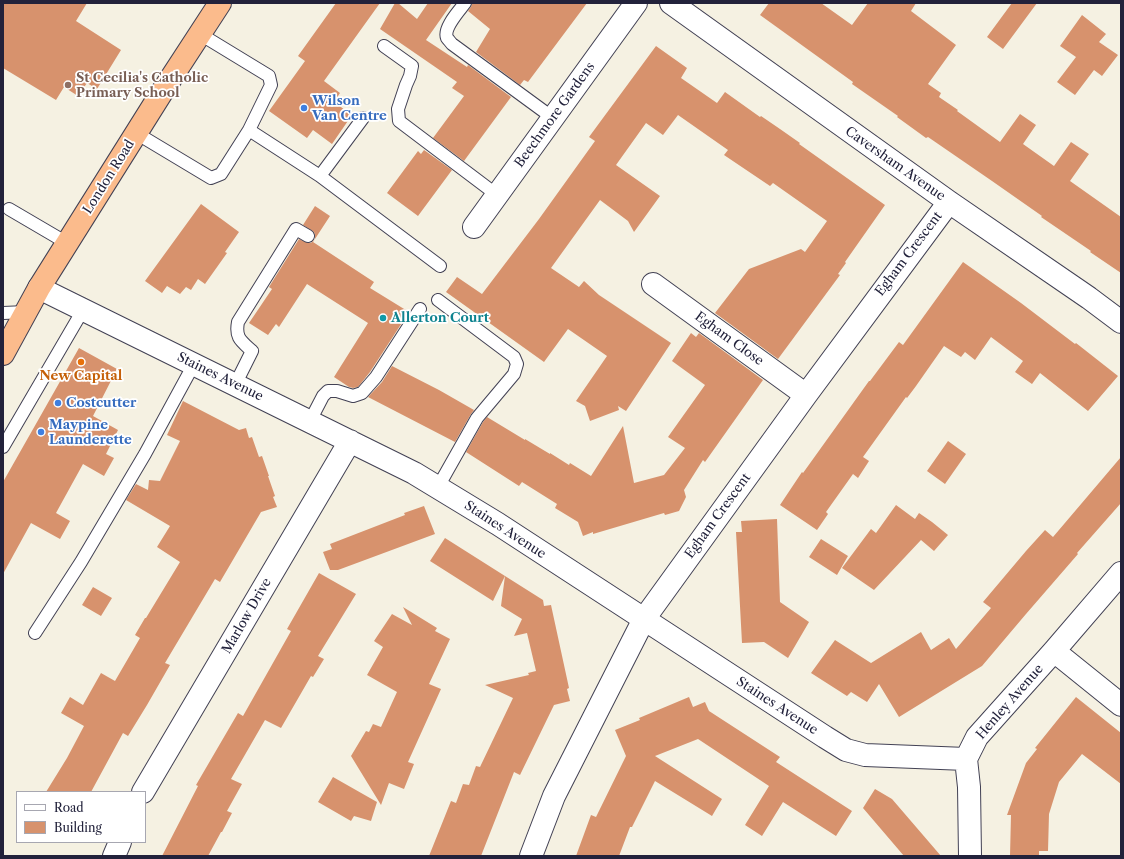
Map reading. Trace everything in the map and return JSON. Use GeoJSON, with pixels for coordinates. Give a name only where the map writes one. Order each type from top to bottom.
{"type":"FeatureCollection","features":[{"type":"Feature","properties":{"kind":"highway","name":"London Road"},"geometry":{"type":"LineString","coordinates":[[3,354],[39,288],[136,133],[220,3]]}},
{"type":"Feature","properties":{"kind":"street","name":"Beechmore Gardens"},"geometry":{"type":"LineString","coordinates":[[474,227],[636,3]]}},
{"type":"Feature","properties":{"kind":"street","name":"Caversham Avenue"},"geometry":{"type":"LineString","coordinates":[[671,3],[949,202],[1089,298],[1121,322]]}},
{"type":"Feature","properties":{"kind":"street","name":"Egham Crescent"},"geometry":{"type":"LineString","coordinates":[[531,856],[554,796],[644,619],[806,395],[949,202]]}},
{"type":"Feature","properties":{"kind":"street","name":"Egham Close"},"geometry":{"type":"LineString","coordinates":[[653,284],[806,395]]}},
{"type":"Feature","properties":{"kind":"street","name":"Staines Avenue"},"geometry":{"type":"LineString","coordinates":[[39,288],[414,473],[498,524],[846,750],[865,755],[966,759]]}},
{"type":"Feature","properties":{"kind":"street","name":"Marlow Drive"},"geometry":{"type":"LineString","coordinates":[[144,791],[350,441]]}},
{"type":"Feature","properties":{"kind":"street","name":"Henley Avenue"},"geometry":{"type":"LineString","coordinates":[[966,759],[978,737],[1121,573]]}},
{"type":"Feature","properties":{"kind":"street"},"geometry":{"type":"LineString","coordinates":[[1054,651],[1121,705]]}},
{"type":"Feature","properties":{"kind":"street"},"geometry":{"type":"LineString","coordinates":[[966,759],[969,787],[970,856]]}},
{"type":"Feature","properties":{"kind":"street"},"geometry":{"type":"LineString","coordinates":[[114,856],[120,843]]}},
{"type":"Feature","properties":{"kind":"lane"},"geometry":{"type":"LineString","coordinates":[[465,3],[448,27],[446,33],[447,39],[553,118]]}},
{"type":"Feature","properties":{"kind":"lane"},"geometry":{"type":"LineString","coordinates":[[136,133],[211,178],[221,174],[249,130],[271,85],[269,76],[200,34]]}},
{"type":"Feature","properties":{"kind":"lane"},"geometry":{"type":"LineString","coordinates":[[384,46],[412,66],[398,109],[399,121],[497,195]]}},
{"type":"Feature","properties":{"kind":"lane"},"geometry":{"type":"LineString","coordinates":[[320,176],[363,118]]}},
{"type":"Feature","properties":{"kind":"lane"},"geometry":{"type":"LineString","coordinates":[[249,130],[320,176],[440,266]]}},
{"type":"Feature","properties":{"kind":"lane"},"geometry":{"type":"LineString","coordinates":[[9,209],[67,243]]}},
{"type":"Feature","properties":{"kind":"lane"},"geometry":{"type":"LineString","coordinates":[[235,385],[252,351],[240,340],[237,331],[238,322],[296,229],[308,236]]}},
{"type":"Feature","properties":{"kind":"lane"},"geometry":{"type":"LineString","coordinates":[[438,300],[514,357],[517,364],[514,374],[478,418],[438,487]]}},
{"type":"Feature","properties":{"kind":"lane"},"geometry":{"type":"LineString","coordinates":[[310,421],[323,396],[328,391],[336,391],[353,396],[362,393],[376,377],[420,309]]}},
{"type":"Feature","properties":{"kind":"lane"},"geometry":{"type":"LineString","coordinates":[[3,447],[83,310]]}},
{"type":"Feature","properties":{"kind":"lane"},"geometry":{"type":"LineString","coordinates":[[3,313],[26,312]]}},
{"type":"Feature","properties":{"kind":"lane"},"geometry":{"type":"LineString","coordinates":[[35,633],[89,549],[145,454],[194,364]]}},
{"type":"Feature","properties":{"kind":"building"},"geometry":{"type":"Polygon","coordinates":[[[3,3],[87,3],[76,21],[121,50],[97,89],[87,83],[78,96],[64,87],[56,100],[3,68],[3,3]]]}},
{"type":"Feature","properties":{"kind":"building"},"geometry":{"type":"Polygon","coordinates":[[[336,3],[380,3],[324,81],[340,93],[334,102],[352,115],[332,144],[313,130],[307,138],[269,111],[305,61],[298,56],[336,3]]]}},
{"type":"Feature","properties":{"kind":"building"},"geometry":{"type":"Polygon","coordinates":[[[395,3],[398,3],[417,19],[428,3],[452,3],[426,40],[467,67],[468,65],[511,97],[464,161],[433,138],[464,96],[452,88],[457,82],[380,29],[395,3]]]}},
{"type":"Feature","properties":{"kind":"building"},"geometry":{"type":"Polygon","coordinates":[[[472,3],[587,3],[528,82],[524,80],[520,85],[476,52],[490,29],[468,11],[472,3]]]}},
{"type":"Feature","properties":{"kind":"building"},"geometry":{"type":"Polygon","coordinates":[[[769,3],[821,3],[852,25],[868,3],[916,3],[911,11],[956,45],[928,84],[941,93],[939,97],[1000,142],[1020,114],[1036,125],[1023,144],[1054,166],[1071,142],[1089,154],[1070,181],[1121,217],[1121,273],[992,181],[928,137],[926,138],[897,117],[898,116],[852,84],[853,82],[760,15],[769,3]]]}},
{"type":"Feature","properties":{"kind":"building"},"geometry":{"type":"Polygon","coordinates":[[[1012,3],[1037,3],[1003,49],[987,37],[1012,3]]]}},
{"type":"Feature","properties":{"kind":"building"},"geometry":{"type":"Polygon","coordinates":[[[1082,15],[1106,34],[1099,42],[1118,55],[1102,76],[1094,70],[1075,95],[1057,82],[1076,57],[1060,46],[1082,15]]]}},
{"type":"Feature","properties":{"kind":"building"},"geometry":{"type":"Polygon","coordinates":[[[656,46],[687,68],[681,78],[717,103],[725,92],[800,143],[799,144],[885,205],[845,262],[846,263],[838,274],[840,275],[778,359],[715,313],[749,269],[801,249],[805,252],[827,221],[773,183],[770,186],[724,155],[728,150],[678,115],[663,135],[646,123],[616,165],[660,196],[634,232],[628,221],[600,200],[551,268],[579,287],[584,281],[599,295],[671,343],[626,411],[618,406],[619,410],[590,421],[585,406],[576,401],[607,356],[568,329],[544,362],[446,292],[457,277],[482,294],[539,219],[595,141],[589,137],[656,46]]]}},
{"type":"Feature","properties":{"kind":"building"},"geometry":{"type":"Polygon","coordinates":[[[424,150],[452,170],[418,216],[387,193],[418,151],[421,154],[424,150]]]}},
{"type":"Feature","properties":{"kind":"building"},"geometry":{"type":"Polygon","coordinates":[[[201,204],[239,232],[225,252],[227,253],[205,284],[198,279],[191,290],[186,287],[180,294],[167,286],[162,293],[145,281],[201,204]]]}},
{"type":"Feature","properties":{"kind":"building"},"geometry":{"type":"Polygon","coordinates":[[[315,206],[330,216],[315,239],[314,232],[303,225],[315,206]]]}},
{"type":"Feature","properties":{"kind":"building","name":"Allerton Court"},"geometry":{"type":"Polygon","coordinates":[[[299,239],[311,243],[315,239],[313,242],[374,282],[370,288],[409,312],[370,372],[358,387],[349,387],[334,377],[368,323],[307,284],[279,327],[276,324],[268,335],[249,323],[272,289],[269,287],[299,239]]]}},
{"type":"Feature","properties":{"kind":"building"},"geometry":{"type":"Polygon","coordinates":[[[963,262],[1075,344],[1076,343],[1118,376],[1088,411],[1040,373],[1032,384],[1015,372],[1023,361],[991,337],[975,360],[965,352],[961,357],[944,346],[863,457],[869,461],[858,478],[853,474],[826,512],[828,514],[817,530],[780,505],[802,472],[803,473],[869,381],[899,342],[903,345],[963,262]]]}},
{"type":"Feature","properties":{"kind":"building"},"geometry":{"type":"Polygon","coordinates":[[[691,333],[696,337],[699,333],[763,380],[705,462],[703,460],[684,490],[686,497],[679,511],[665,515],[664,513],[583,536],[578,522],[555,508],[557,504],[522,482],[519,486],[466,452],[487,417],[569,465],[570,463],[591,476],[623,426],[634,483],[664,475],[685,448],[668,437],[705,385],[672,361],[691,333]]]}},
{"type":"Feature","properties":{"kind":"building"},"geometry":{"type":"Polygon","coordinates":[[[79,348],[117,369],[93,416],[118,430],[106,454],[114,458],[104,476],[83,464],[56,513],[70,521],[60,539],[31,523],[3,574],[3,482],[79,348]]]}},
{"type":"Feature","properties":{"kind":"building"},"geometry":{"type":"Polygon","coordinates":[[[392,366],[474,410],[455,442],[368,397],[382,382],[392,366]]]}},
{"type":"Feature","properties":{"kind":"building"},"geometry":{"type":"Polygon","coordinates":[[[183,401],[239,430],[246,428],[249,438],[252,437],[259,457],[262,456],[277,507],[261,512],[220,582],[215,579],[165,663],[170,665],[147,705],[128,736],[123,733],[92,791],[47,791],[67,758],[84,726],[61,713],[70,697],[83,705],[101,673],[115,681],[140,638],[135,635],[180,562],[157,547],[170,526],[126,500],[136,484],[148,490],[149,480],[160,481],[180,441],[167,435],[183,401]]]}},
{"type":"Feature","properties":{"kind":"building"},"geometry":{"type":"Polygon","coordinates":[[[948,441],[966,454],[945,484],[927,471],[948,441]]]}},
{"type":"Feature","properties":{"kind":"building"},"geometry":{"type":"Polygon","coordinates":[[[1121,457],[1121,503],[982,666],[899,717],[879,684],[867,702],[851,692],[847,696],[811,673],[835,640],[871,663],[921,632],[931,650],[949,638],[956,649],[991,608],[983,602],[1026,551],[1045,530],[1053,537],[1121,457]]]}},
{"type":"Feature","properties":{"kind":"building"},"geometry":{"type":"Polygon","coordinates":[[[896,505],[915,519],[919,513],[948,535],[934,551],[921,540],[874,590],[842,568],[871,529],[876,533],[896,505]]]}},
{"type":"Feature","properties":{"kind":"building"},"geometry":{"type":"Polygon","coordinates":[[[424,506],[435,534],[338,570],[330,570],[323,552],[332,549],[330,544],[405,515],[404,513],[424,506]]]}},
{"type":"Feature","properties":{"kind":"building"},"geometry":{"type":"Polygon","coordinates":[[[777,519],[780,602],[809,622],[788,658],[764,642],[742,643],[736,532],[742,532],[741,521],[777,519]]]}},
{"type":"Feature","properties":{"kind":"building"},"geometry":{"type":"Polygon","coordinates":[[[445,538],[505,576],[493,601],[430,561],[445,538]]]}},
{"type":"Feature","properties":{"kind":"building"},"geometry":{"type":"Polygon","coordinates":[[[821,539],[848,556],[837,575],[809,557],[821,539]]]}},
{"type":"Feature","properties":{"kind":"building"},"geometry":{"type":"Polygon","coordinates":[[[319,573],[356,594],[318,656],[324,659],[313,677],[311,676],[281,728],[265,720],[231,779],[242,784],[227,811],[232,813],[208,856],[162,856],[198,786],[196,785],[238,713],[243,716],[291,631],[287,629],[319,573]]]}},
{"type":"Feature","properties":{"kind":"building"},"geometry":{"type":"Polygon","coordinates":[[[505,576],[543,600],[544,606],[551,605],[569,688],[567,689],[570,701],[554,705],[520,775],[514,772],[481,856],[429,856],[451,801],[456,803],[463,784],[469,785],[476,766],[480,767],[513,698],[485,685],[529,675],[528,673],[536,671],[527,633],[514,636],[522,619],[501,606],[505,576]]]}},
{"type":"Feature","properties":{"kind":"building"},"geometry":{"type":"Polygon","coordinates":[[[93,587],[112,598],[101,616],[82,605],[93,587]]]}},
{"type":"Feature","properties":{"kind":"building"},"geometry":{"type":"Polygon","coordinates":[[[403,607],[437,628],[435,631],[450,639],[429,684],[441,689],[408,762],[414,764],[404,789],[389,783],[381,805],[351,756],[366,731],[369,732],[373,724],[381,727],[397,692],[367,675],[383,647],[374,641],[392,614],[412,625],[403,607]]]}},
{"type":"Feature","properties":{"kind":"building"},"geometry":{"type":"Polygon","coordinates":[[[689,697],[693,707],[705,702],[709,711],[780,757],[776,762],[852,811],[836,836],[783,802],[762,836],[745,825],[769,786],[698,739],[655,756],[722,799],[712,816],[655,781],[632,827],[630,827],[619,856],[576,856],[591,815],[596,817],[626,756],[615,730],[689,697]]]}},
{"type":"Feature","properties":{"kind":"building"},"geometry":{"type":"Polygon","coordinates":[[[1076,697],[1121,733],[1121,784],[1082,754],[1059,782],[1049,814],[1048,851],[1039,851],[1039,856],[1010,856],[1011,815],[1007,815],[1026,763],[1037,749],[1035,748],[1076,697]]]}},
{"type":"Feature","properties":{"kind":"building"},"geometry":{"type":"Polygon","coordinates":[[[333,777],[377,802],[371,821],[354,816],[351,821],[318,802],[333,777]]]}},
{"type":"Feature","properties":{"kind":"building"},"geometry":{"type":"Polygon","coordinates":[[[875,789],[892,799],[941,856],[904,856],[863,808],[875,789]]]}},
{"type":"Feature","properties":{"kind":"place","name":"St Cecilia's Catholic Primary School"},"geometry":{"type":"Point","coordinates":[68,85]}},
{"type":"Feature","properties":{"kind":"place","name":"Wilson Van Centre"},"geometry":{"type":"Point","coordinates":[304,108]}},
{"type":"Feature","properties":{"kind":"place","name":"Allerton Court"},"geometry":{"type":"Point","coordinates":[383,318]}},
{"type":"Feature","properties":{"kind":"place","name":"New Capital"},"geometry":{"type":"Point","coordinates":[81,362]}},
{"type":"Feature","properties":{"kind":"place","name":"Costcutter"},"geometry":{"type":"Point","coordinates":[58,403]}},
{"type":"Feature","properties":{"kind":"place","name":"Maypine Launderette"},"geometry":{"type":"Point","coordinates":[41,432]}}]}
